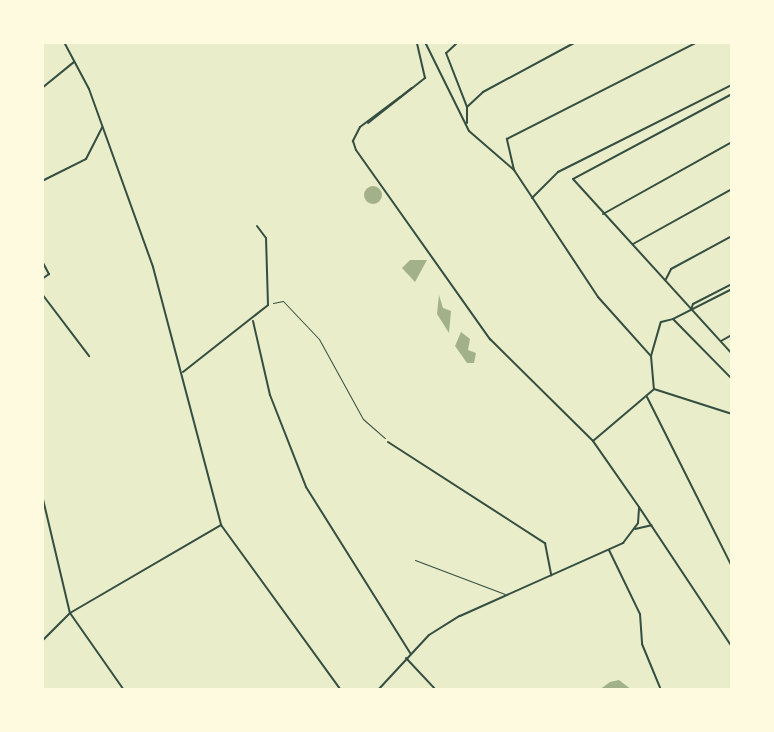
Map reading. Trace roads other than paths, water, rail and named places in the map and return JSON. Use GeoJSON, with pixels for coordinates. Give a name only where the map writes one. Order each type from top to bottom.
{"type":"FeatureCollection","features":[{"type":"Feature","properties":{"kind":"street"},"geometry":{"type":"LineString","coordinates":[[64,42],[102,127],[183,372],[222,525],[341,690]]}},
{"type":"Feature","properties":{"kind":"street"},"geometry":{"type":"LineString","coordinates":[[357,132],[425,78],[417,42]]}},
{"type":"Feature","properties":{"kind":"street"},"geometry":{"type":"LineString","coordinates":[[425,42],[467,126],[514,170],[598,297],[651,356]]}},
{"type":"Feature","properties":{"kind":"street"},"geometry":{"type":"LineString","coordinates":[[458,42],[446,53],[467,108],[467,126]]}},
{"type":"Feature","properties":{"kind":"street"},"geometry":{"type":"LineString","coordinates":[[467,108],[483,92],[576,42]]}},
{"type":"Feature","properties":{"kind":"street"},"geometry":{"type":"LineString","coordinates":[[514,170],[507,140],[697,42]]}},
{"type":"Feature","properties":{"kind":"street"},"geometry":{"type":"LineString","coordinates":[[42,88],[74,62]]}},
{"type":"Feature","properties":{"kind":"street"},"geometry":{"type":"LineString","coordinates":[[532,198],[558,172],[732,86]]}},
{"type":"Feature","properties":{"kind":"street"},"geometry":{"type":"LineString","coordinates":[[412,88],[399,98],[357,132],[406,92],[412,88]]}},
{"type":"Feature","properties":{"kind":"street"},"geometry":{"type":"LineString","coordinates":[[732,94],[573,179],[603,216],[666,279],[732,354]]}},
{"type":"Feature","properties":{"kind":"street"},"geometry":{"type":"LineString","coordinates":[[357,132],[400,97],[360,127],[357,132],[360,156],[490,339],[593,441],[652,525],[732,647]]}},
{"type":"Feature","properties":{"kind":"street"},"geometry":{"type":"LineString","coordinates":[[42,181],[86,159],[102,127]]}},
{"type":"Feature","properties":{"kind":"street"},"geometry":{"type":"LineString","coordinates":[[603,216],[606,209],[732,142]]}},
{"type":"Feature","properties":{"kind":"street"},"geometry":{"type":"LineString","coordinates":[[634,247],[634,241],[732,189]]}},
{"type":"Feature","properties":{"kind":"street"},"geometry":{"type":"LineString","coordinates":[[183,372],[253,321],[268,304],[266,237],[257,226]]}},
{"type":"Feature","properties":{"kind":"street"},"geometry":{"type":"LineString","coordinates":[[666,279],[671,269],[732,237]]}},
{"type":"Feature","properties":{"kind":"street"},"geometry":{"type":"LineString","coordinates":[[42,261],[49,274],[42,279]]}},
{"type":"Feature","properties":{"kind":"street"},"geometry":{"type":"LineString","coordinates":[[691,310],[693,304],[732,284]]}},
{"type":"Feature","properties":{"kind":"street"},"geometry":{"type":"LineString","coordinates":[[593,441],[648,397],[654,388],[651,356],[661,322],[673,319],[732,289]]}},
{"type":"Feature","properties":{"kind":"street"},"geometry":{"type":"LineString","coordinates":[[42,294],[89,356]]}},
{"type":"Feature","properties":{"kind":"street"},"geometry":{"type":"LineString","coordinates":[[673,319],[732,379]]}},
{"type":"Feature","properties":{"kind":"street"},"geometry":{"type":"LineString","coordinates":[[253,321],[270,395],[306,487],[410,653]]}},
{"type":"Feature","properties":{"kind":"street"},"geometry":{"type":"LineString","coordinates":[[721,342],[732,336]]}},
{"type":"Feature","properties":{"kind":"street"},"geometry":{"type":"LineString","coordinates":[[654,388],[727,412],[732,416]]}},
{"type":"Feature","properties":{"kind":"street"},"geometry":{"type":"LineString","coordinates":[[648,397],[732,567]]}},
{"type":"Feature","properties":{"kind":"street"},"geometry":{"type":"LineString","coordinates":[[388,442],[545,543],[551,574]]}},
{"type":"Feature","properties":{"kind":"street"},"geometry":{"type":"LineString","coordinates":[[42,495],[70,614],[124,690]]}},
{"type":"Feature","properties":{"kind":"street"},"geometry":{"type":"LineString","coordinates":[[635,530],[639,507]]}},
{"type":"Feature","properties":{"kind":"street"},"geometry":{"type":"LineString","coordinates":[[42,640],[70,614],[222,525]]}},
{"type":"Feature","properties":{"kind":"street"},"geometry":{"type":"LineString","coordinates":[[378,690],[410,653],[452,620],[609,550],[635,530],[652,525]]}},
{"type":"Feature","properties":{"kind":"street"},"geometry":{"type":"LineString","coordinates":[[609,550],[640,614],[642,644],[661,690]]}},
{"type":"Feature","properties":{"kind":"street"},"geometry":{"type":"LineString","coordinates":[[406,658],[436,690]]}},
{"type":"Feature","properties":{"kind":"lane"},"geometry":{"type":"LineString","coordinates":[[415,560],[506,595]]}}]}
